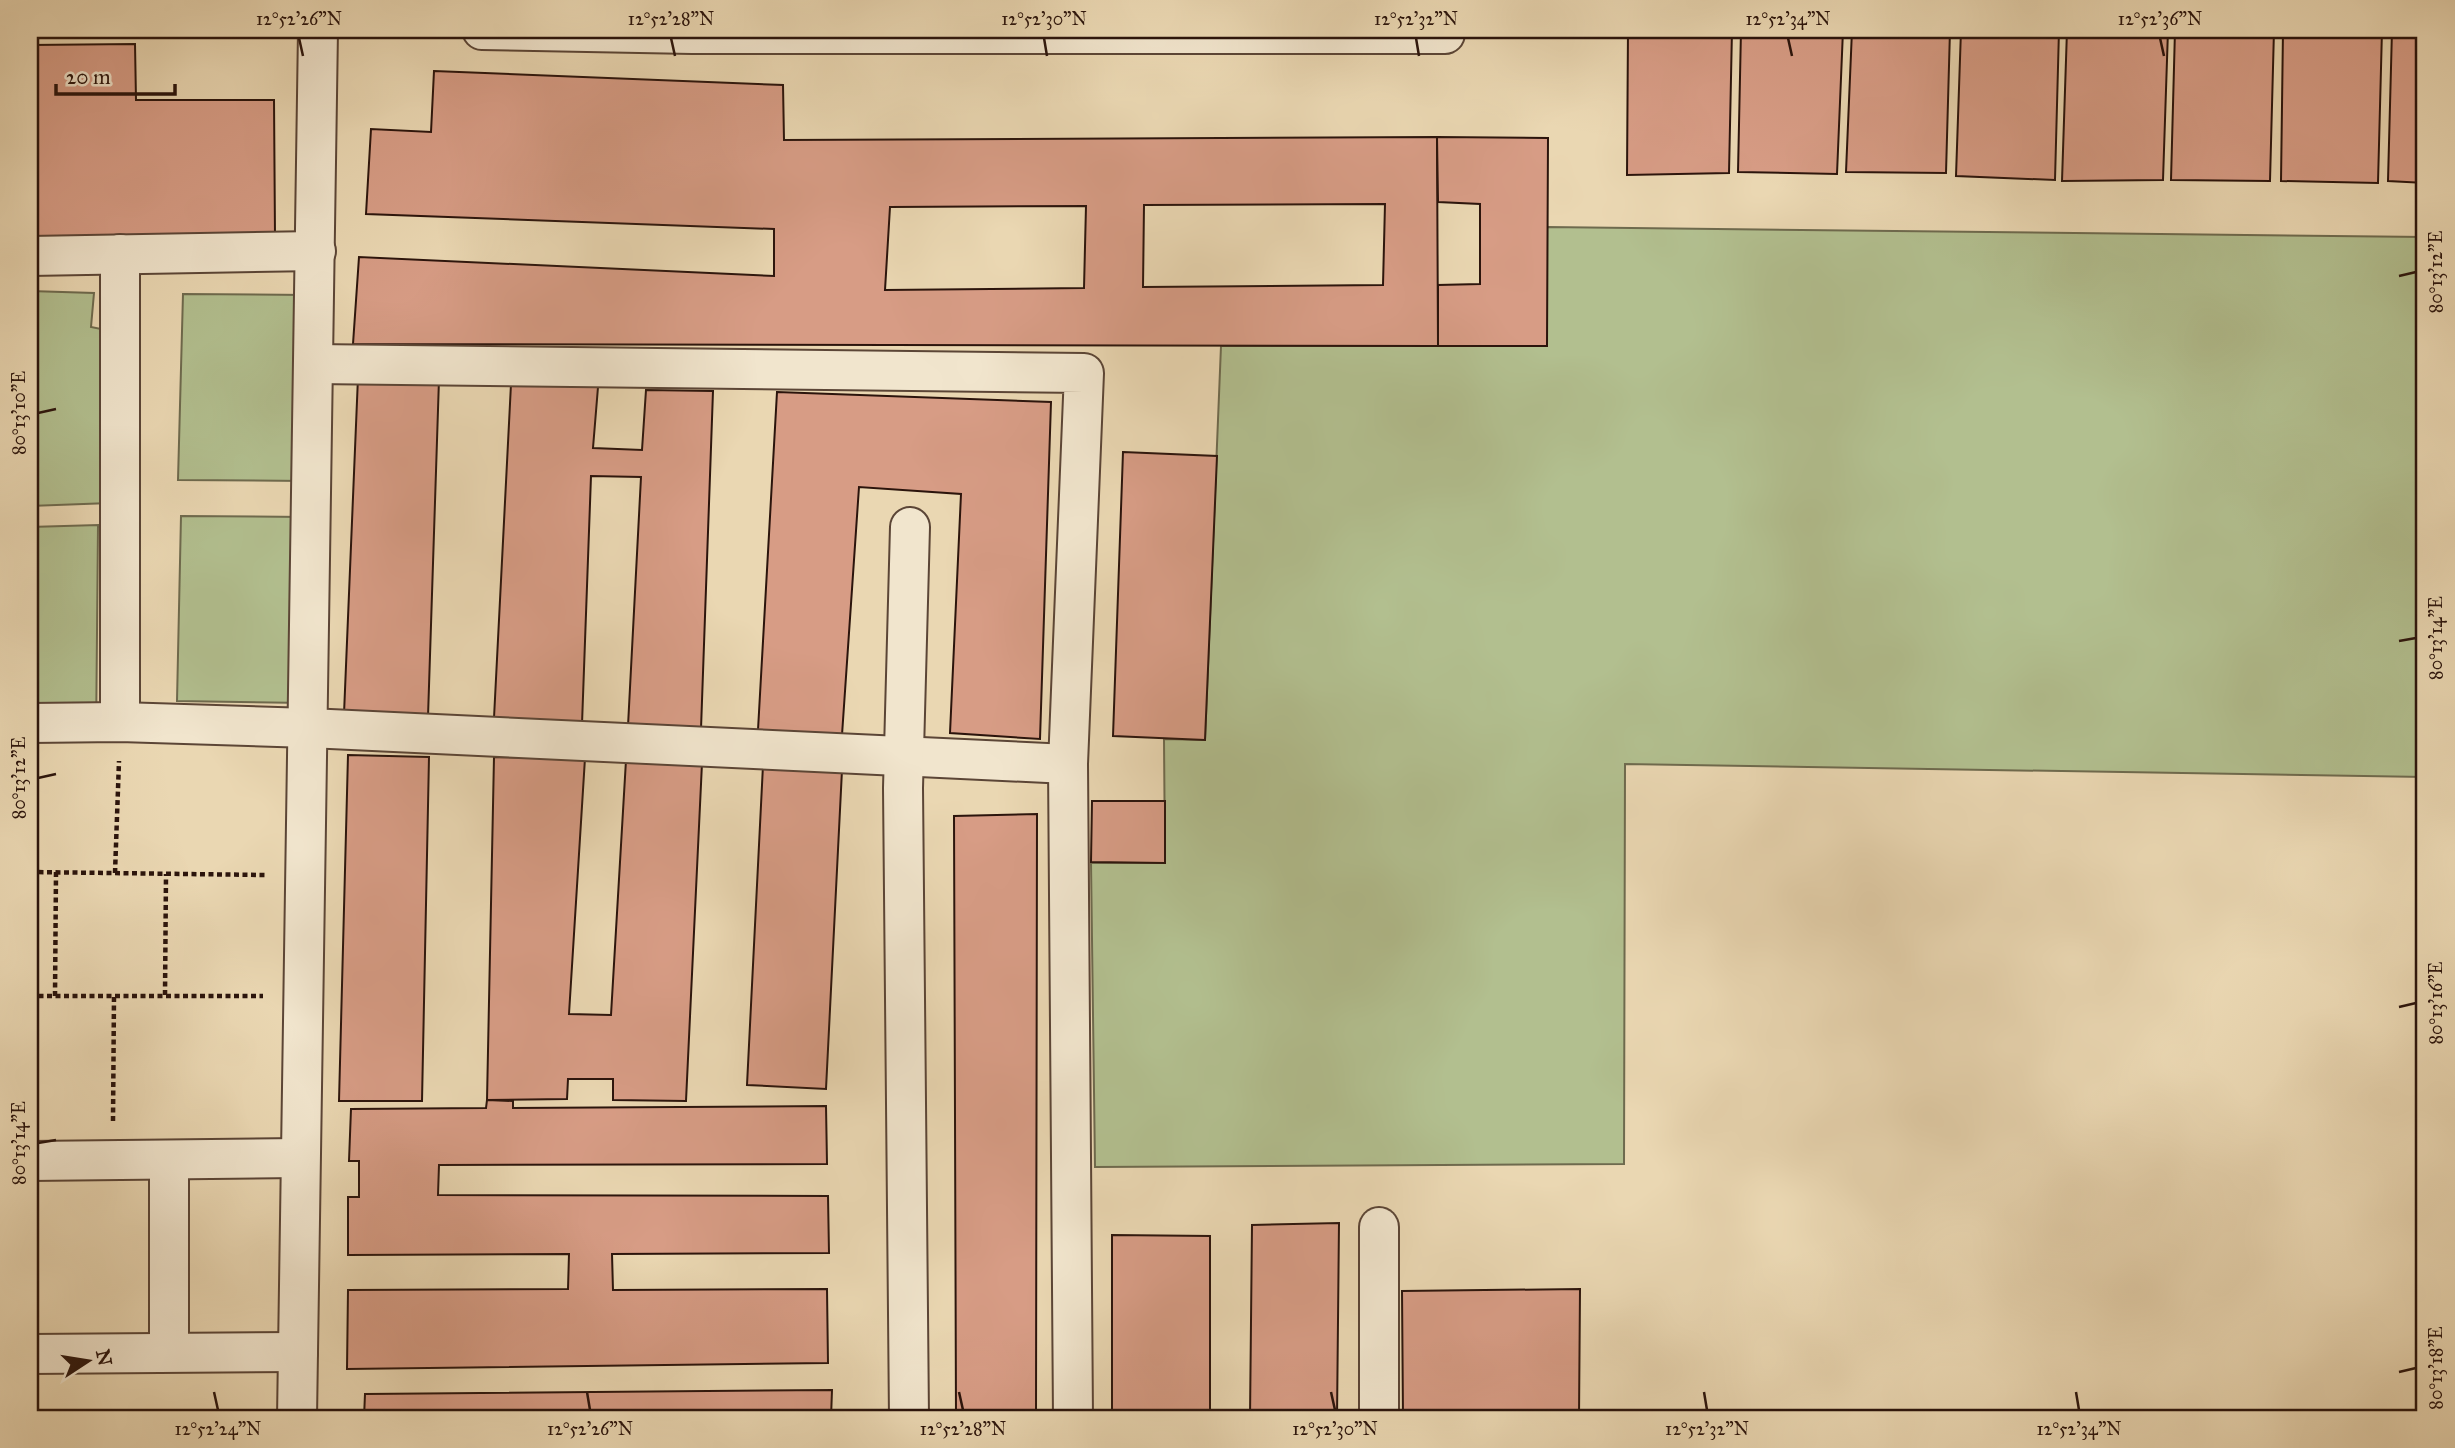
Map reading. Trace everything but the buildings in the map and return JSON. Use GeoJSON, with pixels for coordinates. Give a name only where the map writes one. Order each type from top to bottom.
{"type":"FeatureCollection","features":[{"type":"Feature","properties":{"kind":"lane"},"geometry":{"type":"LineString","coordinates":[[297,1418],[318,30]]}},
{"type":"Feature","properties":{"kind":"lane"},"geometry":{"type":"LineString","coordinates":[[482,30],[692,34],[1445,34]]}},
{"type":"Feature","properties":{"kind":"lane"},"geometry":{"type":"LineString","coordinates":[[30,256],[316,251]]}},
{"type":"Feature","properties":{"kind":"lane"},"geometry":{"type":"LineString","coordinates":[[120,254],[120,722]]}},
{"type":"Feature","properties":{"kind":"lane"},"geometry":{"type":"LineString","coordinates":[[314,364],[1084,373],[1068,764],[1073,1418]]}},
{"type":"Feature","properties":{"kind":"lane"},"geometry":{"type":"LineString","coordinates":[[909,527],[904,757],[909,1418]]}},
{"type":"Feature","properties":{"kind":"lane"},"geometry":{"type":"LineString","coordinates":[[30,723],[120,722],[309,728],[1068,764]]}},
{"type":"Feature","properties":{"kind":"lane"},"geometry":{"type":"LineString","coordinates":[[30,1161],[299,1158]]}},
{"type":"Feature","properties":{"kind":"lane"},"geometry":{"type":"LineString","coordinates":[[169,1160],[169,1352]]}},
{"type":"Feature","properties":{"kind":"lane"},"geometry":{"type":"LineString","coordinates":[[1378,1418],[1379,1227]]}},
{"type":"Feature","properties":{"kind":"lane"},"geometry":{"type":"LineString","coordinates":[[30,1354],[298,1352]]}},
{"type":"Feature","properties":{"kind":"path"},"geometry":{"type":"LineString","coordinates":[[115,873],[120,722]]}},
{"type":"Feature","properties":{"kind":"path"},"geometry":{"type":"LineString","coordinates":[[30,872],[305,876]]}},
{"type":"Feature","properties":{"kind":"path"},"geometry":{"type":"LineString","coordinates":[[55,996],[56,872]]}},
{"type":"Feature","properties":{"kind":"path"},"geometry":{"type":"LineString","coordinates":[[165,996],[166,874]]}},
{"type":"Feature","properties":{"kind":"path"},"geometry":{"type":"LineString","coordinates":[[30,996],[303,996]]}},
{"type":"Feature","properties":{"kind":"path"},"geometry":{"type":"LineString","coordinates":[[112,1161],[114,996]]}},
{"type":"Feature","properties":{"kind":"green space"},"geometry":{"type":"Polygon","coordinates":[[[1547,227],[2425,237],[2425,777],[1625,764],[1624,1164],[1095,1167],[1091,863],[1165,863],[1164,739],[1205,740],[1221,346],[1546,346],[1547,227]]]}},
{"type":"Feature","properties":{"kind":"green space"},"geometry":{"type":"Polygon","coordinates":[[[30,291],[94,293],[91,327],[111,331],[110,503],[30,506],[30,291]]]}},
{"type":"Feature","properties":{"kind":"green space"},"geometry":{"type":"Polygon","coordinates":[[[183,294],[307,295],[305,481],[178,480],[183,294]]]}},
{"type":"Feature","properties":{"kind":"green space"},"geometry":{"type":"Polygon","coordinates":[[[181,516],[305,517],[305,703],[177,701],[181,516]]]}},
{"type":"Feature","properties":{"kind":"green space"},"geometry":{"type":"Polygon","coordinates":[[[98,525],[96,740],[30,742],[30,527],[98,525]]]}}]}
